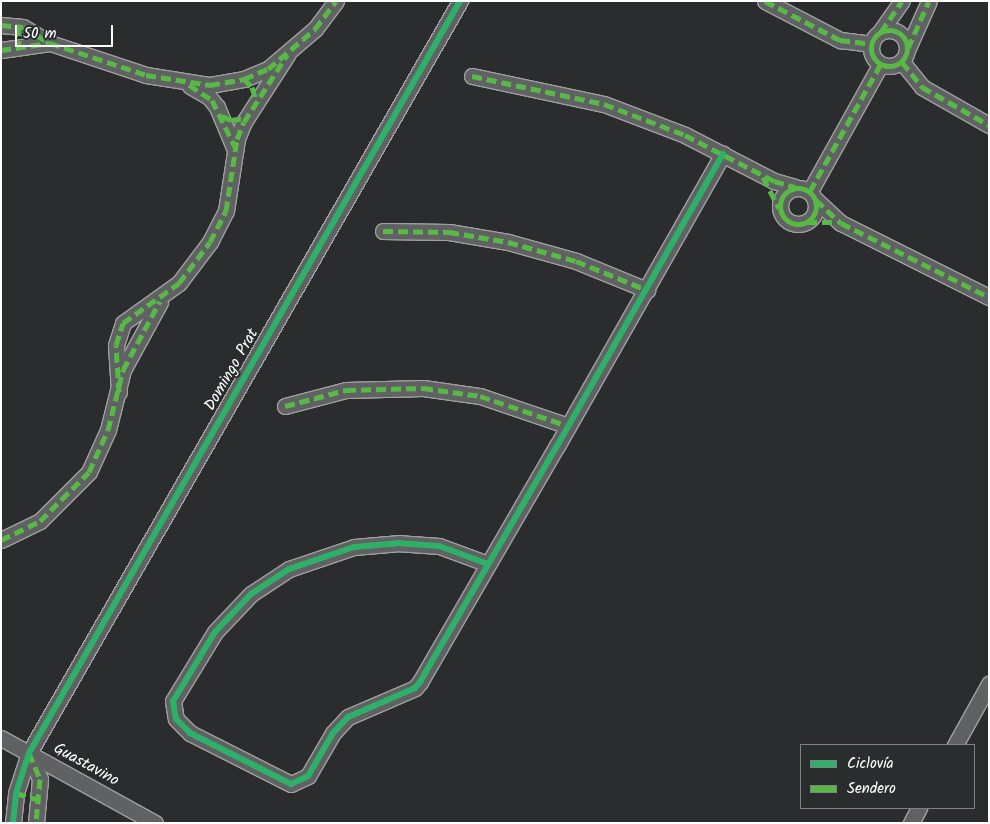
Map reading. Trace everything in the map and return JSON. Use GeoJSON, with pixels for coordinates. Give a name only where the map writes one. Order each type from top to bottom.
{"type":"FeatureCollection","features":[{"type":"Feature","properties":{"kind":"street"},"geometry":{"type":"LineString","coordinates":[[1,25],[18,26],[50,43],[146,75],[188,84],[222,83],[244,79],[268,69],[315,29],[336,1]]}},
{"type":"Feature","properties":{"kind":"street","name":"Domingo Prat"},"geometry":{"type":"LineString","coordinates":[[13,823],[16,793],[29,753],[460,1]]}},
{"type":"Feature","properties":{"kind":"street"},"geometry":{"type":"LineString","coordinates":[[765,1],[840,40],[871,44]]}},
{"type":"Feature","properties":{"kind":"street"},"geometry":{"type":"LineString","coordinates":[[902,1],[871,44],[872,56],[880,64],[891,67],[902,62],[929,1]]}},
{"type":"Feature","properties":{"kind":"street"},"geometry":{"type":"LineString","coordinates":[[18,26],[20,46]]}},
{"type":"Feature","properties":{"kind":"street"},"geometry":{"type":"LineString","coordinates":[[880,32],[896,31],[908,48]]}},
{"type":"Feature","properties":{"kind":"street"},"geometry":{"type":"LineString","coordinates":[[1,50],[50,43]]}},
{"type":"Feature","properties":{"kind":"street"},"geometry":{"type":"LineString","coordinates":[[1,540],[40,521],[76,488],[96,459],[119,392],[118,335],[128,318],[163,297],[198,261],[226,211],[236,152],[246,118],[287,54]]}},
{"type":"Feature","properties":{"kind":"street"},"geometry":{"type":"LineString","coordinates":[[902,62],[922,87],[989,125]]}},
{"type":"Feature","properties":{"kind":"street"},"geometry":{"type":"LineString","coordinates":[[807,222],[817,210],[813,195],[880,64]]}},
{"type":"Feature","properties":{"kind":"street"},"geometry":{"type":"LineString","coordinates":[[472,76],[604,104],[723,154],[759,174],[813,195],[842,223]]}},
{"type":"Feature","properties":{"kind":"street"},"geometry":{"type":"LineString","coordinates":[[244,79],[252,87],[256,100]]}},
{"type":"Feature","properties":{"kind":"street"},"geometry":{"type":"LineString","coordinates":[[212,100],[214,90],[222,83]]}},
{"type":"Feature","properties":{"kind":"street"},"geometry":{"type":"LineString","coordinates":[[188,84],[212,100],[222,116],[236,152]]}},
{"type":"Feature","properties":{"kind":"street"},"geometry":{"type":"LineString","coordinates":[[222,116],[231,120],[246,118]]}},
{"type":"Feature","properties":{"kind":"street"},"geometry":{"type":"LineString","coordinates":[[488,564],[439,546],[400,543],[354,547],[290,569],[251,594],[214,632],[174,700],[176,719],[190,733],[277,780],[298,783],[308,776],[333,734],[348,717],[362,708],[409,693],[420,682],[647,290],[723,154]]}},
{"type":"Feature","properties":{"kind":"street"},"geometry":{"type":"LineString","coordinates":[[759,174],[781,212],[792,223],[830,220],[842,223],[989,297]]}},
{"type":"Feature","properties":{"kind":"street"},"geometry":{"type":"LineString","coordinates":[[781,212],[782,196],[795,187]]}},
{"type":"Feature","properties":{"kind":"street"},"geometry":{"type":"LineString","coordinates":[[383,231],[450,232],[508,242],[576,261],[647,290]]}},
{"type":"Feature","properties":{"kind":"street"},"geometry":{"type":"LineString","coordinates":[[286,406],[346,390],[423,388],[480,396],[568,426]]}},
{"type":"Feature","properties":{"kind":"street"},"geometry":{"type":"LineString","coordinates":[[955,744],[989,684]]}},
{"type":"Feature","properties":{"kind":"street","name":"Guastavino"},"geometry":{"type":"LineString","coordinates":[[1,738],[155,823]]}},
{"type":"Feature","properties":{"kind":"street"},"geometry":{"type":"LineString","coordinates":[[29,753],[40,779],[36,823]]}},
{"type":"Feature","properties":{"kind":"street"},"geometry":{"type":"LineString","coordinates":[[16,793],[39,800]]}},
{"type":"Feature","properties":{"kind":"street"},"geometry":{"type":"LineString","coordinates":[[911,823],[918,809]]}},
{"type":"Feature","properties":{"kind":"marked path"},"geometry":{"type":"LineString","coordinates":[[1,25],[23,27],[50,43],[146,75],[210,85],[244,79],[268,69],[315,29],[336,1]]}},
{"type":"Feature","properties":{"kind":"marked path"},"geometry":{"type":"LineString","coordinates":[[765,1],[840,40],[871,44]]}},
{"type":"Feature","properties":{"kind":"marked path"},"geometry":{"type":"LineString","coordinates":[[881,32],[902,1]]}},
{"type":"Feature","properties":{"kind":"marked path"},"geometry":{"type":"LineString","coordinates":[[908,48],[929,1]]}},
{"type":"Feature","properties":{"kind":"marked path"},"geometry":{"type":"LineString","coordinates":[[18,26],[19,46]]}},
{"type":"Feature","properties":{"kind":"marked path"},"geometry":{"type":"LineString","coordinates":[[889,30],[896,31],[902,35],[906,41],[907,48],[906,55],[902,61],[896,65],[889,66],[882,65],[876,61],[872,55],[871,48],[872,41],[876,35],[882,31],[889,30]]}},
{"type":"Feature","properties":{"kind":"marked path"},"geometry":{"type":"LineString","coordinates":[[1,50],[50,43]]}},
{"type":"Feature","properties":{"kind":"marked path"},"geometry":{"type":"LineString","coordinates":[[119,392],[116,345],[123,323],[179,283],[210,242],[226,211],[237,139],[244,122],[287,55]]}},
{"type":"Feature","properties":{"kind":"marked path"},"geometry":{"type":"LineString","coordinates":[[902,62],[922,87],[989,125]]}},
{"type":"Feature","properties":{"kind":"marked path"},"geometry":{"type":"LineString","coordinates":[[810,191],[880,65]]}},
{"type":"Feature","properties":{"kind":"marked path"},"geometry":{"type":"LineString","coordinates":[[472,76],[604,104],[685,135],[774,181],[795,187]]}},
{"type":"Feature","properties":{"kind":"marked path"},"geometry":{"type":"LineString","coordinates":[[244,79],[252,87],[256,100]]}},
{"type":"Feature","properties":{"kind":"marked path"},"geometry":{"type":"LineString","coordinates":[[189,85],[212,100],[235,147]]}},
{"type":"Feature","properties":{"kind":"marked path"},"geometry":{"type":"LineString","coordinates":[[222,116],[231,120],[246,118]]}},
{"type":"Feature","properties":{"kind":"marked path"},"geometry":{"type":"LineString","coordinates":[[763,177],[779,208]]}},
{"type":"Feature","properties":{"kind":"marked path"},"geometry":{"type":"LineString","coordinates":[[798,188],[805,189],[811,193],[815,199],[816,206],[815,213],[811,219],[805,223],[798,224],[791,223],[785,219],[781,213],[780,206],[781,199],[785,193],[791,189],[798,188]]}},
{"type":"Feature","properties":{"kind":"marked path"},"geometry":{"type":"LineString","coordinates":[[816,200],[841,223],[989,297]]}},
{"type":"Feature","properties":{"kind":"marked path"},"geometry":{"type":"LineString","coordinates":[[807,222],[837,222]]}},
{"type":"Feature","properties":{"kind":"marked path"},"geometry":{"type":"LineString","coordinates":[[383,231],[449,232],[508,242],[576,261],[647,290]]}},
{"type":"Feature","properties":{"kind":"marked path"},"geometry":{"type":"LineString","coordinates":[[1,540],[40,521],[89,472],[108,430],[123,370],[160,301]]}},
{"type":"Feature","properties":{"kind":"marked path"},"geometry":{"type":"LineString","coordinates":[[285,406],[346,390],[423,388],[480,396],[568,426]]}},
{"type":"Feature","properties":{"kind":"marked path"},"geometry":{"type":"LineString","coordinates":[[29,753],[40,779],[36,823]]}},
{"type":"Feature","properties":{"kind":"marked path"},"geometry":{"type":"LineString","coordinates":[[16,793],[39,800]]}},
{"type":"Feature","properties":{"kind":"cycle path"},"geometry":{"type":"LineString","coordinates":[[13,823],[16,793],[29,753],[460,1]]}},
{"type":"Feature","properties":{"kind":"cycle path"},"geometry":{"type":"LineString","coordinates":[[488,564],[439,546],[400,543],[354,547],[289,569],[251,594],[215,632],[173,701],[176,719],[190,733],[291,784],[308,776],[333,733],[348,717],[415,688],[420,682],[557,446],[723,154]]}}]}
